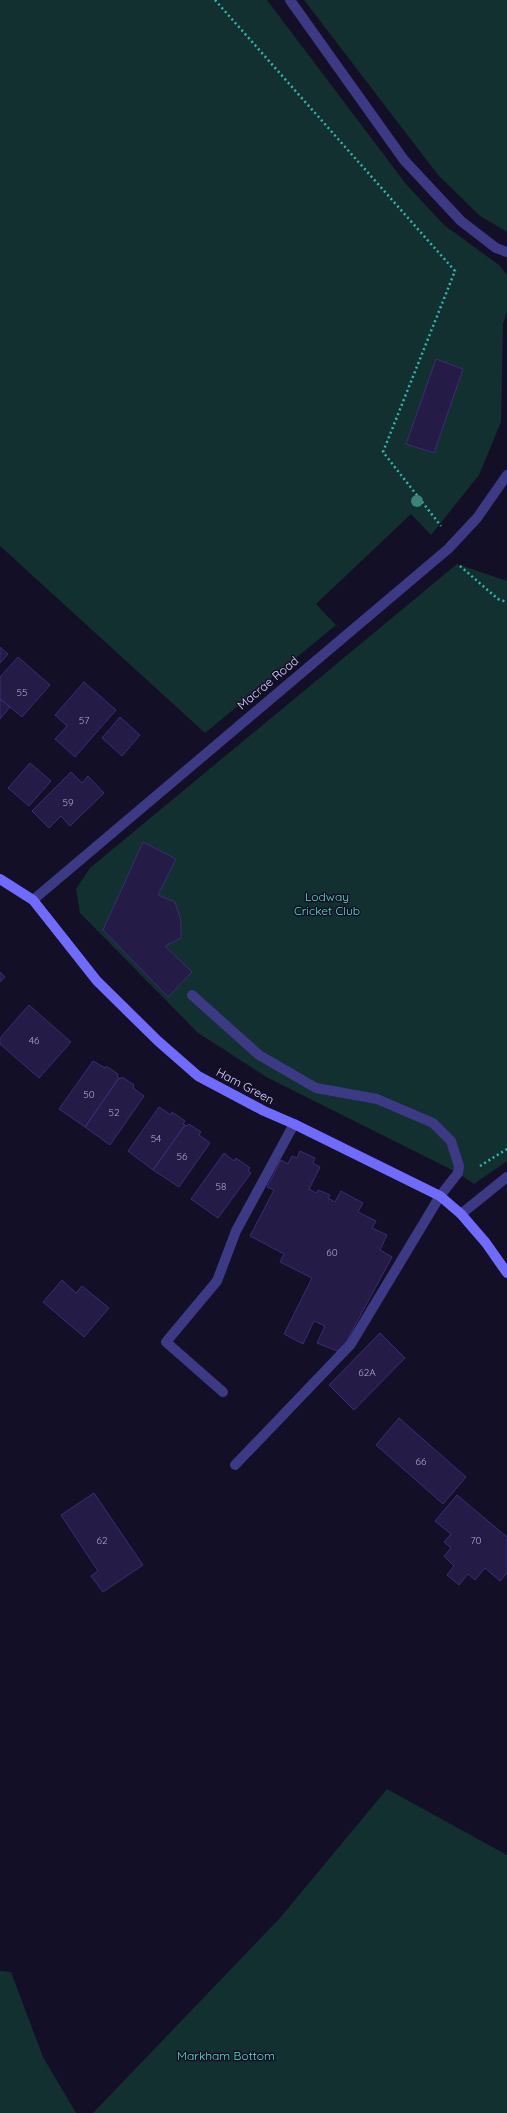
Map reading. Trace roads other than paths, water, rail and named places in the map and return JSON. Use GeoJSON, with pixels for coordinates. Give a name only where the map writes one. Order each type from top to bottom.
{"type":"FeatureCollection","features":[{"type":"Feature","properties":{"kind":"street"},"geometry":{"type":"LineString","coordinates":[[290,0],[404,160],[462,221],[496,248],[507,252]]}},
{"type":"Feature","properties":{"kind":"street","name":"Macrae Road"},"geometry":{"type":"LineString","coordinates":[[33,900],[448,549],[477,518],[507,474]]}},
{"type":"Feature","properties":{"kind":"street","name":"Ham Green"},"geometry":{"type":"LineString","coordinates":[[0,879],[33,900],[97,981],[158,1041],[198,1076],[264,1111],[294,1124],[440,1196],[461,1214],[486,1242],[507,1273]]}},
{"type":"Feature","properties":{"kind":"street"},"geometry":{"type":"LineString","coordinates":[[192,995],[259,1055],[316,1088],[377,1099],[433,1123],[451,1141],[459,1166],[458,1173],[440,1196],[351,1344],[235,1465]]}},
{"type":"Feature","properties":{"kind":"street"},"geometry":{"type":"LineString","coordinates":[[223,1392],[166,1342],[217,1281],[236,1231],[294,1124]]}},
{"type":"Feature","properties":{"kind":"street"},"geometry":{"type":"LineString","coordinates":[[461,1214],[507,1177]]}},
{"type":"Feature","properties":{"kind":"park label","name":"Lodway Cricket Club"},"geometry":{"type":"Point","coordinates":[327,904]}},
{"type":"Feature","properties":{"kind":"park label","name":"Markham Bottom"},"geometry":{"type":"Point","coordinates":[226,2056]}}]}
